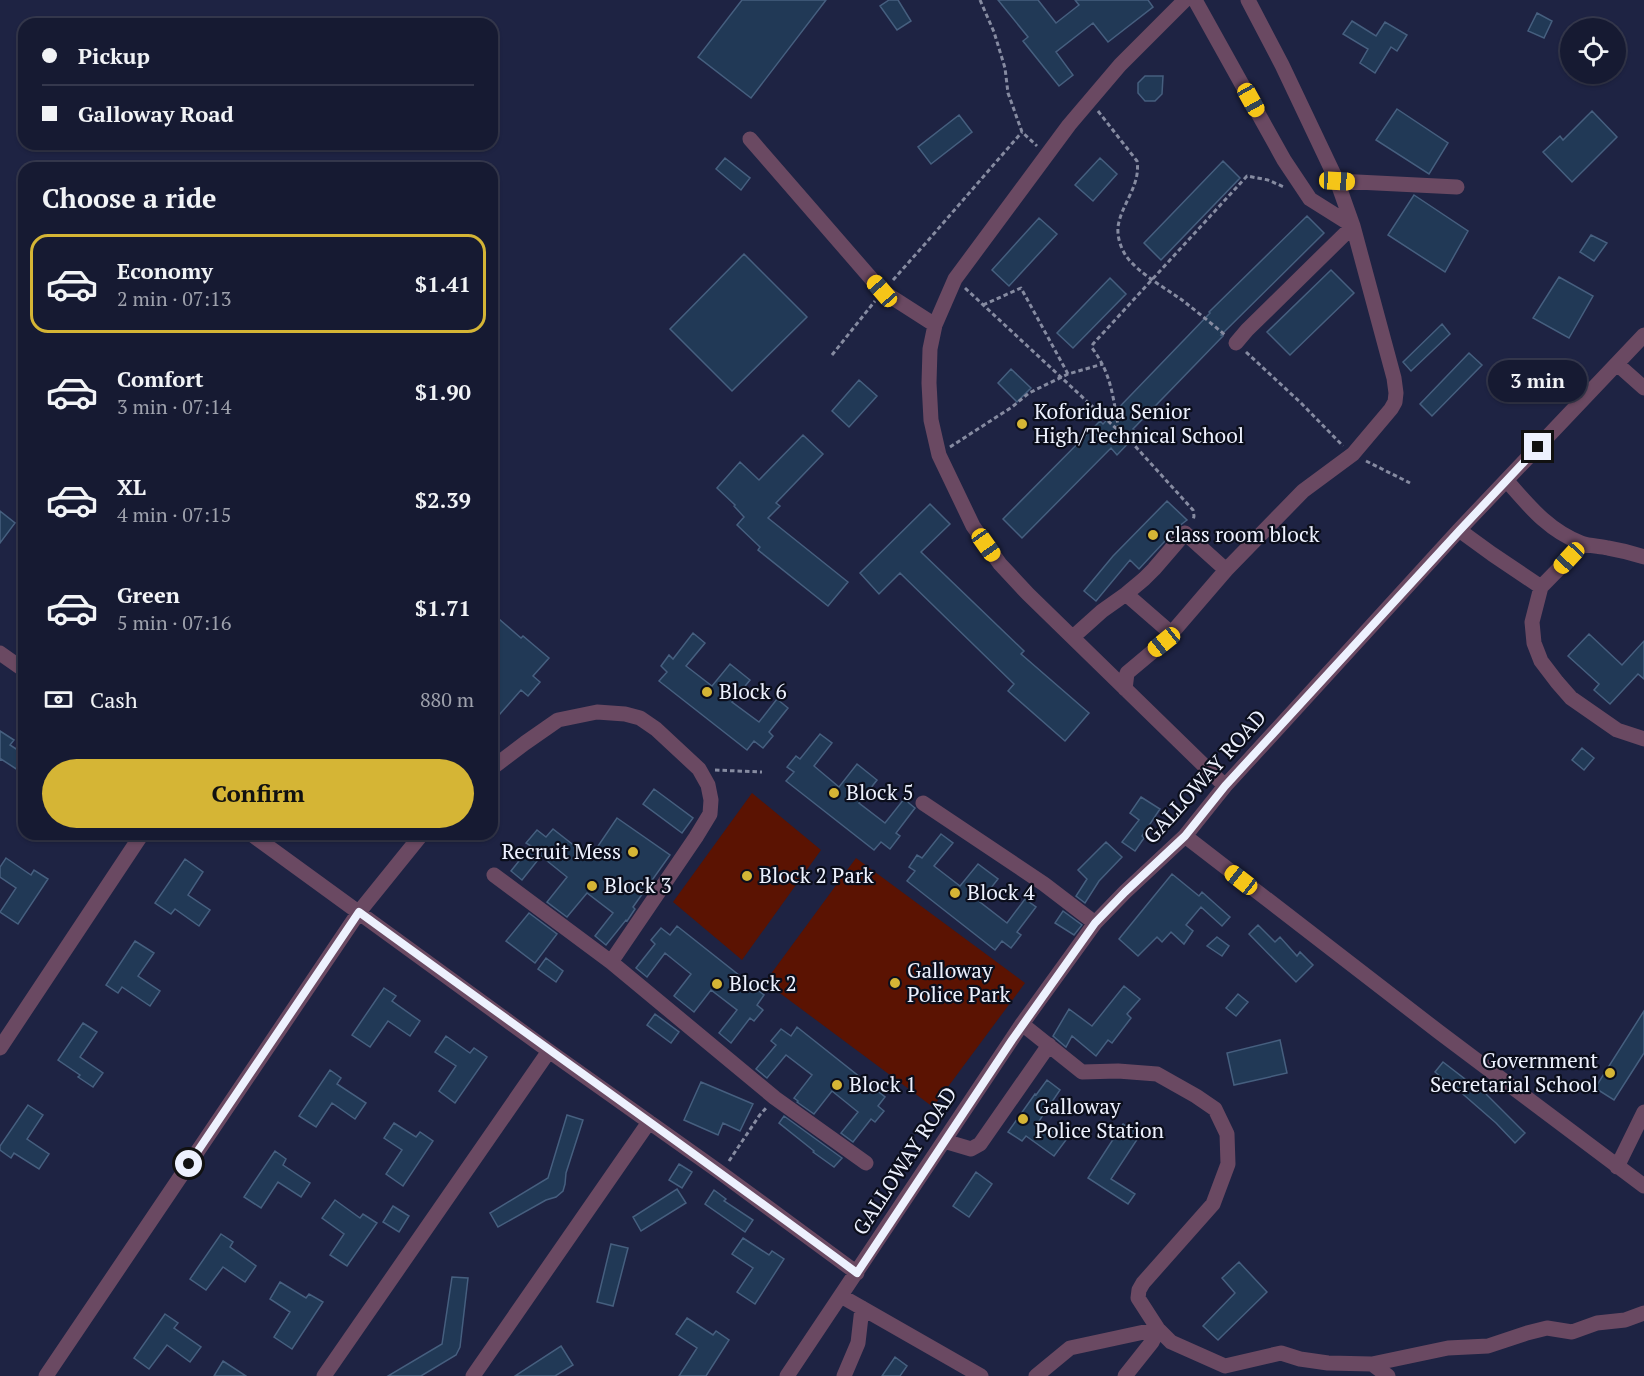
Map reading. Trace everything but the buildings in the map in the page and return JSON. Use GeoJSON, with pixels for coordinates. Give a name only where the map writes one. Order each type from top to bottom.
{"type":"FeatureCollection","features":[{"type":"Feature","properties":{"kind":"street"},"geometry":{"type":"LineString","coordinates":[[1185,0],[1120,65],[1089,100],[955,279],[935,325],[930,349],[929,383],[931,420],[939,455],[973,526],[1000,564],[1225,786]]}},
{"type":"Feature","properties":{"kind":"street"},"geometry":{"type":"LineString","coordinates":[[1195,0],[1284,160],[1310,199],[1353,226]]}},
{"type":"Feature","properties":{"kind":"street"},"geometry":{"type":"LineString","coordinates":[[1125,689],[1127,673],[1172,634],[1226,570],[1303,491],[1353,454],[1395,402],[1394,378],[1353,226],[1337,181],[1282,65],[1248,0]]}},
{"type":"Feature","properties":{"kind":"street"},"geometry":{"type":"LineString","coordinates":[[750,139],[882,291],[935,325]]}},
{"type":"Feature","properties":{"kind":"street"},"geometry":{"type":"LineString","coordinates":[[1337,181],[1457,187]]}},
{"type":"Feature","properties":{"kind":"street"},"geometry":{"type":"LineString","coordinates":[[1236,343],[1353,226]]}},
{"type":"Feature","properties":{"kind":"street","name":"GALLOWAY ROAD"},"geometry":{"type":"LineString","coordinates":[[787,1376],[1022,1024],[1095,923],[1185,836],[1225,786],[1460,530],[1644,335]]}},
{"type":"Feature","properties":{"kind":"street"},"geometry":{"type":"LineString","coordinates":[[1617,363],[1644,388]]}},
{"type":"Feature","properties":{"kind":"street"},"geometry":{"type":"LineString","coordinates":[[1507,481],[1552,528],[1582,544],[1610,548],[1644,557]]}},
{"type":"Feature","properties":{"kind":"street"},"geometry":{"type":"LineString","coordinates":[[1460,530],[1541,587]]}},
{"type":"Feature","properties":{"kind":"street"},"geometry":{"type":"LineString","coordinates":[[1073,637],[1154,569],[1185,533],[1226,570]]}},
{"type":"Feature","properties":{"kind":"street"},"geometry":{"type":"LineString","coordinates":[[1582,544],[1541,587],[1532,622],[1534,643],[1541,661],[1571,698],[1617,730],[1644,739]]}},
{"type":"Feature","properties":{"kind":"street"},"geometry":{"type":"LineString","coordinates":[[1126,594],[1172,634]]}},
{"type":"Feature","properties":{"kind":"street"},"geometry":{"type":"LineString","coordinates":[[0,653],[18,666]]}},
{"type":"Feature","properties":{"kind":"street"},"geometry":{"type":"LineString","coordinates":[[498,763],[558,720],[597,712],[625,714],[640,718],[656,729],[699,769],[708,785],[711,800],[710,814],[611,962]]}},
{"type":"Feature","properties":{"kind":"street"},"geometry":{"type":"LineString","coordinates":[[923,803],[1044,884],[1095,923]]}},
{"type":"Feature","properties":{"kind":"street"},"geometry":{"type":"LineString","coordinates":[[1185,836],[1644,1186]]}},
{"type":"Feature","properties":{"kind":"street"},"geometry":{"type":"LineString","coordinates":[[0,1048],[138,840]]}},
{"type":"Feature","properties":{"kind":"street"},"geometry":{"type":"LineString","coordinates":[[259,840],[857,1273]]}},
{"type":"Feature","properties":{"kind":"street"},"geometry":{"type":"LineString","coordinates":[[46,1376],[359,912],[417,840]]}},
{"type":"Feature","properties":{"kind":"street"},"geometry":{"type":"LineString","coordinates":[[494,875],[611,962],[775,1098],[866,1163]]}},
{"type":"Feature","properties":{"kind":"street"},"geometry":{"type":"LineString","coordinates":[[1022,1024],[1082,1072],[1118,1071],[1158,1074],[1215,1109],[1227,1134],[1228,1164],[1212,1204],[1139,1290],[1138,1298],[1158,1329],[1171,1342],[1225,1366],[1281,1353],[1300,1359],[1328,1363],[1372,1364],[1448,1348],[1488,1346],[1547,1328],[1572,1332],[1597,1323],[1625,1320],[1644,1313]]}},
{"type":"Feature","properties":{"kind":"street"},"geometry":{"type":"LineString","coordinates":[[944,1141],[971,1149],[980,1144],[1049,1045]]}},
{"type":"Feature","properties":{"kind":"street"},"geometry":{"type":"LineString","coordinates":[[324,1376],[549,1051]]}},
{"type":"Feature","properties":{"kind":"street"},"geometry":{"type":"LineString","coordinates":[[1617,1167],[1644,1112]]}},
{"type":"Feature","properties":{"kind":"street"},"geometry":{"type":"LineString","coordinates":[[473,1376],[649,1122]]}},
{"type":"Feature","properties":{"kind":"street"},"geometry":{"type":"LineString","coordinates":[[841,1296],[981,1376]]}},
{"type":"Feature","properties":{"kind":"street"},"geometry":{"type":"LineString","coordinates":[[844,1376],[858,1343],[862,1308]]}},
{"type":"Feature","properties":{"kind":"street"},"geometry":{"type":"LineString","coordinates":[[1036,1376],[1070,1348],[1158,1329]]}},
{"type":"Feature","properties":{"kind":"street"},"geometry":{"type":"LineString","coordinates":[[1125,1376],[1152,1342],[1158,1329]]}},
{"type":"Feature","properties":{"kind":"street"},"geometry":{"type":"LineString","coordinates":[[1372,1364],[1388,1376]]}},
{"type":"Feature","properties":{"kind":"path"},"geometry":{"type":"LineString","coordinates":[[980,0],[994,32],[1005,68],[1008,93],[1022,132],[1048,154]]}},
{"type":"Feature","properties":{"kind":"path"},"geometry":{"type":"LineString","coordinates":[[1089,100],[1137,161],[1138,169],[1134,188],[1118,227],[1119,240],[1131,261],[1236,343],[1301,403],[1349,452],[1410,483]]}},
{"type":"Feature","properties":{"kind":"path"},"geometry":{"type":"LineString","coordinates":[[832,355],[882,291],[1022,132]]}},
{"type":"Feature","properties":{"kind":"path"},"geometry":{"type":"LineString","coordinates":[[1119,430],[1110,381],[1092,345],[1246,176],[1268,180],[1310,199]]}},
{"type":"Feature","properties":{"kind":"path"},"geometry":{"type":"LineString","coordinates":[[955,279],[1119,430],[1193,510],[1193,522],[1185,533]]}},
{"type":"Feature","properties":{"kind":"path"},"geometry":{"type":"LineString","coordinates":[[983,305],[1021,288],[1068,374]]}},
{"type":"Feature","properties":{"kind":"path"},"geometry":{"type":"LineString","coordinates":[[939,455],[975,429],[1012,407],[1029,393],[1068,374],[1103,364]]}},
{"type":"Feature","properties":{"kind":"path"},"geometry":{"type":"LineString","coordinates":[[699,769],[762,772]]}},
{"type":"Feature","properties":{"kind":"path"},"geometry":{"type":"LineString","coordinates":[[721,1173],[759,1116],[775,1098]]}},
{"type":"Feature","properties":{"kind":"shaded area","name":"Block 2 Park"},"geometry":{"type":"Polygon","coordinates":[[[752,793],[821,850],[742,960],[673,902],[752,793]]]}},
{"type":"Feature","properties":{"kind":"shaded area","name":"Galloway Police Park"},"geometry":{"type":"Polygon","coordinates":[[[856,858],[1025,983],[933,1107],[765,982],[856,858]]]}},
{"type":"Feature","properties":{"kind":"place","name":"Koforidua Senior High/Technical School"},"geometry":{"type":"Point","coordinates":[1022,424]}},
{"type":"Feature","properties":{"kind":"place","name":"class room block"},"geometry":{"type":"Point","coordinates":[1153,535]}},
{"type":"Feature","properties":{"kind":"place","name":"Block 6"},"geometry":{"type":"Point","coordinates":[707,692]}},
{"type":"Feature","properties":{"kind":"place","name":"Block 5"},"geometry":{"type":"Point","coordinates":[834,793]}},
{"type":"Feature","properties":{"kind":"place","name":"Recruit Mess"},"geometry":{"type":"Point","coordinates":[633,852]}},
{"type":"Feature","properties":{"kind":"place","name":"Block 2 Park"},"geometry":{"type":"Point","coordinates":[747,876]}},
{"type":"Feature","properties":{"kind":"place","name":"Block 3"},"geometry":{"type":"Point","coordinates":[592,886]}},
{"type":"Feature","properties":{"kind":"place","name":"Block 4"},"geometry":{"type":"Point","coordinates":[955,893]}},
{"type":"Feature","properties":{"kind":"place","name":"Galloway Police Park"},"geometry":{"type":"Point","coordinates":[895,983]}},
{"type":"Feature","properties":{"kind":"place","name":"Block 2"},"geometry":{"type":"Point","coordinates":[717,984]}},
{"type":"Feature","properties":{"kind":"place","name":"Government Secretarial School"},"geometry":{"type":"Point","coordinates":[1610,1073]}},
{"type":"Feature","properties":{"kind":"place","name":"Block 1"},"geometry":{"type":"Point","coordinates":[837,1085]}},
{"type":"Feature","properties":{"kind":"place","name":"Galloway Police Station"},"geometry":{"type":"Point","coordinates":[1023,1119]}},
{"type":"Feature","properties":{"kind":"route"},"geometry":{"type":"LineString","coordinates":[[189,1164],[359,912],[857,1273],[1012,1040],[1095,923],[1185,836],[1225,786],[1538,447]]}}]}
